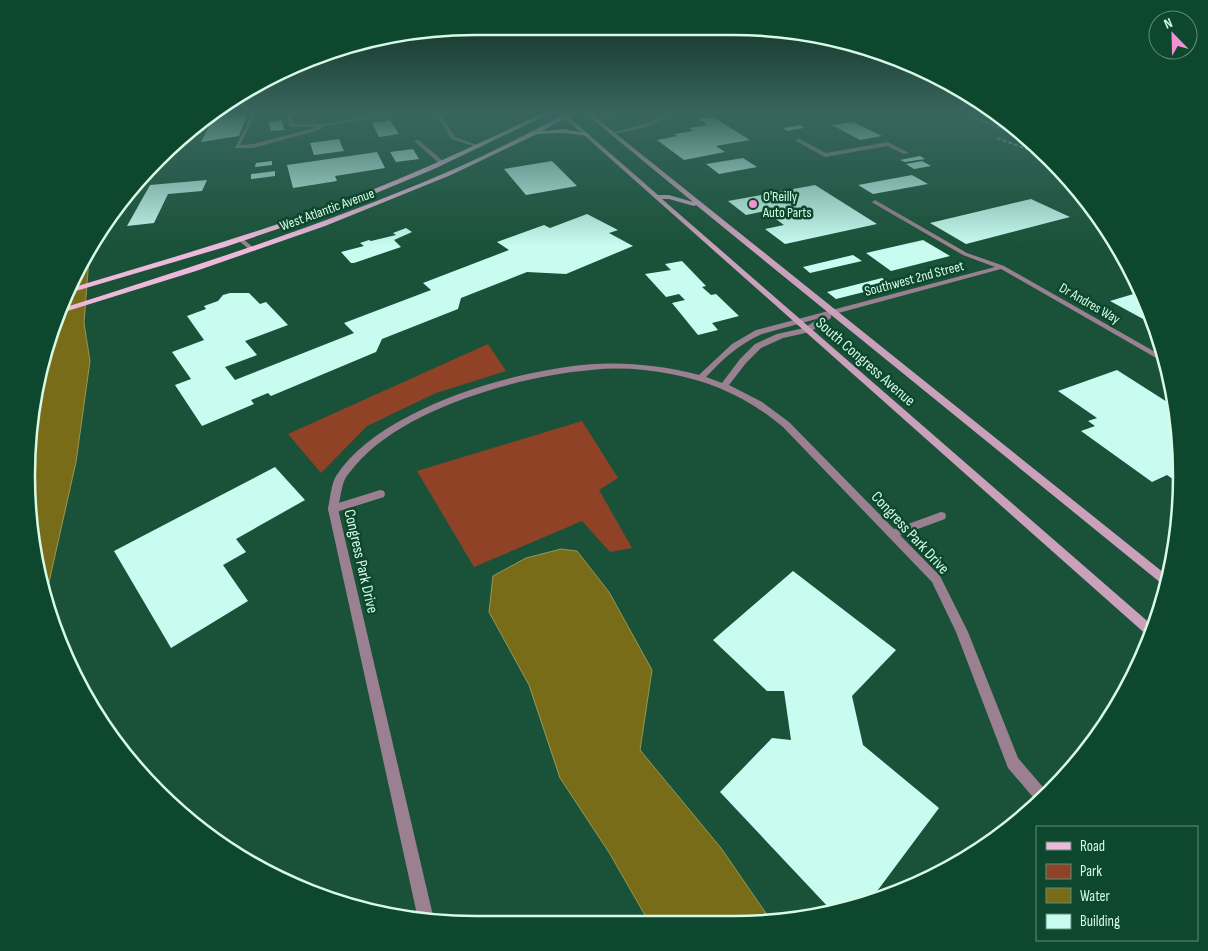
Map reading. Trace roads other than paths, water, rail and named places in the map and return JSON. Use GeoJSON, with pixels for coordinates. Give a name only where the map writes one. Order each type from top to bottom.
{"type":"FeatureCollection","features":[{"type":"Feature","properties":{"kind":"main road","name":"West Atlantic Avenue"},"geometry":{"type":"LineString","coordinates":[[77,289],[240,239],[347,202],[455,157]]}},
{"type":"Feature","properties":{"kind":"main road","name":"West Atlantic Avenue"},"geometry":{"type":"LineString","coordinates":[[68,309],[253,250],[392,199],[482,157]]}},
{"type":"Feature","properties":{"kind":"main road","name":"South Congress Avenue"},"geometry":{"type":"LineString","coordinates":[[612,157],[1146,627]]}},
{"type":"Feature","properties":{"kind":"main road","name":"South Congress Avenue"},"geometry":{"type":"LineString","coordinates":[[641,157],[1161,577]]}},
{"type":"Feature","properties":{"kind":"main road"},"geometry":{"type":"LineString","coordinates":[[656,197],[683,200],[699,206]]}},
{"type":"Feature","properties":{"kind":"street"},"geometry":{"type":"LineString","coordinates":[[436,157],[442,163]]}},
{"type":"Feature","properties":{"kind":"street","name":"Dr Andres Way"},"geometry":{"type":"LineString","coordinates":[[875,202],[965,254],[1002,268],[1157,356]]}},
{"type":"Feature","properties":{"kind":"street"},"geometry":{"type":"LineString","coordinates":[[240,239],[253,250]]}},
{"type":"Feature","properties":{"kind":"street","name":"Southwest 2nd Street"},"geometry":{"type":"LineString","coordinates":[[796,321],[1002,268]]}},
{"type":"Feature","properties":{"kind":"street","name":"Southwest 2nd Street"},"geometry":{"type":"LineString","coordinates":[[807,330],[833,312]]}},
{"type":"Feature","properties":{"kind":"street"},"geometry":{"type":"LineString","coordinates":[[702,378],[723,353],[743,338],[796,321]]}},
{"type":"Feature","properties":{"kind":"street"},"geometry":{"type":"LineString","coordinates":[[724,386],[743,360],[758,346],[780,336],[807,330]]}},
{"type":"Feature","properties":{"kind":"street","name":"Congress Park Drive"},"geometry":{"type":"LineString","coordinates":[[424,913],[333,509],[337,482],[352,459],[379,436],[446,403],[488,387],[539,374],[592,366],[640,367],[702,378],[745,395],[769,411],[797,434],[930,573],[945,595],[1013,763],[1038,792]]}},
{"type":"Feature","properties":{"kind":"street"},"geometry":{"type":"LineString","coordinates":[[333,509],[380,494]]}},
{"type":"Feature","properties":{"kind":"street"},"geometry":{"type":"LineString","coordinates":[[893,534],[941,516]]}},
{"type":"Feature","properties":{"kind":"water"},"geometry":{"type":"Polygon","coordinates":[[[88,265],[84,323],[90,361],[76,462],[49,584],[43,561],[36,504],[36,447],[39,418],[43,390],[58,334],[88,265]]]}},
{"type":"Feature","properties":{"kind":"water"},"geometry":{"type":"Polygon","coordinates":[[[561,549],[577,551],[609,592],[652,670],[640,750],[721,848],[767,914],[645,916],[610,854],[560,778],[529,685],[489,612],[493,576],[526,558],[561,549]]]}},
{"type":"Feature","properties":{"kind":"place","name":"O'Reilly Auto Parts"},"geometry":{"type":"Point","coordinates":[753,204]}}]}
